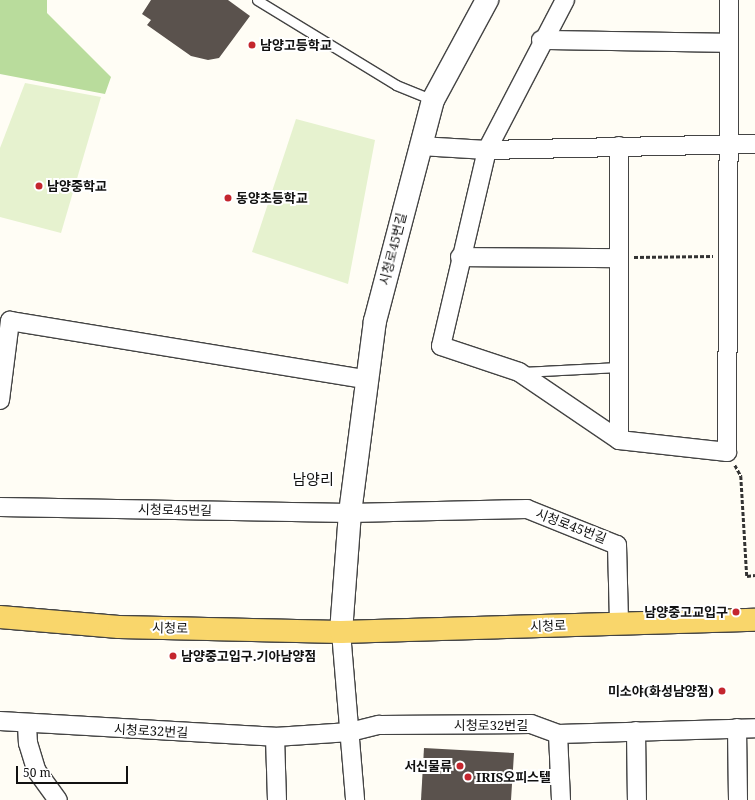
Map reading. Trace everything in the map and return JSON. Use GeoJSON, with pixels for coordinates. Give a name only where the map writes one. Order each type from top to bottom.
{"type":"FeatureCollection","features":[{"type":"Feature","properties":{"kind":"main road","name":"시청로"},"geometry":{"type":"LineString","coordinates":[[0,617],[119,627],[341,632],[755,620]]}},
{"type":"Feature","properties":{"kind":"street","name":"시청로45번길"},"geometry":{"type":"LineString","coordinates":[[341,632],[350,513],[366,379],[375,321],[433,100],[486,0]]}},
{"type":"Feature","properties":{"kind":"street"},"geometry":{"type":"LineString","coordinates":[[565,0],[541,40],[487,150],[460,257],[441,346],[519,372],[619,440],[727,452],[730,145],[729,0]]}},
{"type":"Feature","properties":{"kind":"street"},"geometry":{"type":"LineString","coordinates":[[541,40],[729,43]]}},
{"type":"Feature","properties":{"kind":"street"},"geometry":{"type":"LineString","coordinates":[[420,146],[487,150],[755,144]]}},
{"type":"Feature","properties":{"kind":"street"},"geometry":{"type":"LineString","coordinates":[[619,146],[619,440]]}},
{"type":"Feature","properties":{"kind":"street"},"geometry":{"type":"LineString","coordinates":[[460,257],[619,258]]}},
{"type":"Feature","properties":{"kind":"street"},"geometry":{"type":"LineString","coordinates":[[0,400],[10,321],[366,379]]}},
{"type":"Feature","properties":{"kind":"street","name":"시청로45번길"},"geometry":{"type":"LineString","coordinates":[[0,507],[350,513],[527,509],[606,539],[617,545],[619,624]]}},
{"type":"Feature","properties":{"kind":"street"},"geometry":{"type":"LineString","coordinates":[[341,632],[355,800]]}},
{"type":"Feature","properties":{"kind":"street","name":"시청로32번길"},"geometry":{"type":"LineString","coordinates":[[0,721],[27,725],[275,737],[350,732],[379,725],[531,724],[558,734],[755,728]]}},
{"type":"Feature","properties":{"kind":"street"},"geometry":{"type":"LineString","coordinates":[[27,725],[28,744],[36,770],[58,800]]}},
{"type":"Feature","properties":{"kind":"street"},"geometry":{"type":"LineString","coordinates":[[736,728],[738,800]]}},
{"type":"Feature","properties":{"kind":"street"},"geometry":{"type":"LineString","coordinates":[[636,731],[637,800]]}},
{"type":"Feature","properties":{"kind":"street"},"geometry":{"type":"LineString","coordinates":[[558,734],[561,800]]}},
{"type":"Feature","properties":{"kind":"street"},"geometry":{"type":"LineString","coordinates":[[275,737],[277,800]]}},
{"type":"Feature","properties":{"kind":"lane"},"geometry":{"type":"LineString","coordinates":[[257,0],[396,85],[433,100]]}},
{"type":"Feature","properties":{"kind":"lane"},"geometry":{"type":"LineString","coordinates":[[519,372],[619,368]]}},
{"type":"Feature","properties":{"kind":"path"},"geometry":{"type":"LineString","coordinates":[[619,258],[729,255]]}},
{"type":"Feature","properties":{"kind":"path"},"geometry":{"type":"LineString","coordinates":[[727,452],[741,476],[746,576],[755,575]]}},
{"type":"Feature","properties":{"kind":"green space"},"geometry":{"type":"Polygon","coordinates":[[[0,0],[47,0],[47,13],[111,77],[105,94],[0,74],[0,0]]]}},
{"type":"Feature","properties":{"kind":"green space","name":"남양중학교"},"geometry":{"type":"Polygon","coordinates":[[[25,83],[101,97],[61,233],[0,217],[0,148],[25,83]]]}},
{"type":"Feature","properties":{"kind":"green space"},"geometry":{"type":"Polygon","coordinates":[[[296,119],[375,140],[348,284],[252,252],[296,119]]]}},
{"type":"Feature","properties":{"kind":"building"},"geometry":{"type":"Polygon","coordinates":[[[151,0],[228,0],[250,16],[219,58],[208,60],[191,56],[147,25],[151,20],[142,14],[151,0]]]}},
{"type":"Feature","properties":{"kind":"building","name":"IRIS오피스텔"},"geometry":{"type":"Polygon","coordinates":[[[424,748],[514,753],[511,800],[421,800],[424,748]]]}},
{"type":"Feature","properties":{"kind":"place","name":"남양고등학교"},"geometry":{"type":"Point","coordinates":[252,45]}},
{"type":"Feature","properties":{"kind":"place","name":"남양중학교"},"geometry":{"type":"Point","coordinates":[39,186]}},
{"type":"Feature","properties":{"kind":"place","name":"동양초등학교"},"geometry":{"type":"Point","coordinates":[228,198]}},
{"type":"Feature","properties":{"kind":"place","name":"남양중고교입구"},"geometry":{"type":"Point","coordinates":[736,612]}},
{"type":"Feature","properties":{"kind":"place","name":"남양중고입구.기아남양점"},"geometry":{"type":"Point","coordinates":[173,656]}},
{"type":"Feature","properties":{"kind":"place","name":"미소야(화성남양점)"},"geometry":{"type":"Point","coordinates":[722,691]}},
{"type":"Feature","properties":{"kind":"place","name":"서신물류"},"geometry":{"type":"Point","coordinates":[460,766]}},
{"type":"Feature","properties":{"kind":"place","name":"IRIS오피스텔"},"geometry":{"type":"Point","coordinates":[468,777]}},
{"type":"Feature","properties":{"kind":"district","name":"남양리"},"geometry":{"type":"Point","coordinates":[313,480]}}]}
